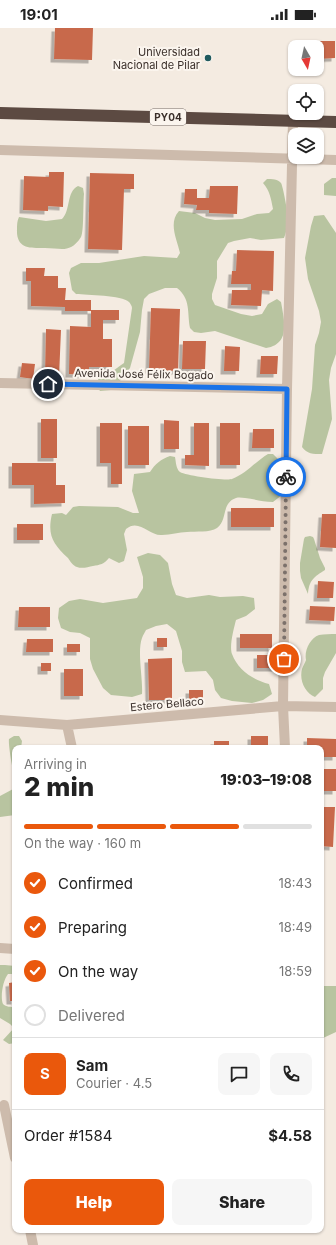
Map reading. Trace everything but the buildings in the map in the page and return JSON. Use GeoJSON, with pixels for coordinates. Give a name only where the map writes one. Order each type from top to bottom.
{"type":"FeatureCollection","features":[{"type":"Feature","properties":{"kind":"highway","name":"PY04"},"geometry":{"type":"LineString","coordinates":[[0,113],[288,120]]}},
{"type":"Feature","properties":{"kind":"highway","name":"PY04"},"geometry":{"type":"LineString","coordinates":[[293,120],[336,122]]}},
{"type":"Feature","properties":{"kind":"street"},"geometry":{"type":"LineString","coordinates":[[293,120],[293,128]]}},
{"type":"Feature","properties":{"kind":"street"},"geometry":{"type":"LineString","coordinates":[[0,150],[288,159]]}},
{"type":"Feature","properties":{"kind":"street"},"geometry":{"type":"LineString","coordinates":[[324,160],[336,160]]}},
{"type":"Feature","properties":{"kind":"street"},"geometry":{"type":"LineString","coordinates":[[285,745],[283,706],[287,389],[292,164]]}},
{"type":"Feature","properties":{"kind":"street","name":"Avenida José Félix Bogado"},"geometry":{"type":"LineString","coordinates":[[0,383],[287,389]]}},
{"type":"Feature","properties":{"kind":"street","name":"Estero Bellaco"},"geometry":{"type":"LineString","coordinates":[[0,720],[67,725],[283,706],[336,707]]}},
{"type":"Feature","properties":{"kind":"street"},"geometry":{"type":"LineString","coordinates":[[67,725],[71,745]]}},
{"type":"Feature","properties":{"kind":"street"},"geometry":{"type":"LineString","coordinates":[[0,948],[12,949]]}},
{"type":"Feature","properties":{"kind":"street"},"geometry":{"type":"LineString","coordinates":[[12,1104],[2,1105],[12,1146]]}},
{"type":"Feature","properties":{"kind":"street"},"geometry":{"type":"LineString","coordinates":[[31,1233],[33,1245]]}},
{"type":"Feature","properties":{"kind":"green space"},"geometry":{"type":"Polygon","coordinates":[[[332,178],[336,178],[336,196],[324,195],[324,184],[332,178]]]}},
{"type":"Feature","properties":{"kind":"green space"},"geometry":{"type":"Polygon","coordinates":[[[267,179],[278,181],[282,185],[288,220],[284,238],[261,240],[250,238],[228,243],[217,261],[217,278],[212,299],[215,305],[241,314],[252,316],[262,314],[268,304],[277,299],[281,302],[284,323],[283,336],[279,342],[274,346],[266,348],[215,331],[201,333],[194,332],[190,328],[188,306],[185,297],[177,288],[165,288],[149,294],[144,299],[140,332],[130,368],[111,390],[100,391],[97,381],[124,363],[132,307],[129,302],[119,298],[76,294],[72,290],[69,273],[71,268],[81,263],[99,263],[144,256],[177,258],[180,253],[175,237],[174,221],[179,211],[195,213],[205,218],[215,220],[242,219],[257,214],[269,213],[273,209],[271,198],[263,183],[267,179]]]}},
{"type":"Feature","properties":{"kind":"green space"},"geometry":{"type":"Polygon","coordinates":[[[78,186],[83,188],[84,194],[82,234],[77,242],[73,246],[65,249],[34,248],[21,244],[17,236],[17,224],[19,217],[46,221],[62,219],[67,211],[72,192],[78,186]]]}},
{"type":"Feature","properties":{"kind":"green space"},"geometry":{"type":"Polygon","coordinates":[[[324,215],[336,233],[336,354],[329,380],[332,419],[322,454],[313,454],[302,447],[312,389],[315,345],[321,322],[319,311],[308,279],[305,258],[314,216],[324,215]]]}},
{"type":"Feature","properties":{"kind":"green space"},"geometry":{"type":"Polygon","coordinates":[[[268,454],[273,454],[281,462],[282,495],[273,502],[245,498],[236,498],[231,500],[226,508],[220,525],[214,530],[157,535],[140,526],[131,526],[126,529],[124,534],[127,550],[124,561],[119,563],[109,558],[100,565],[83,568],[73,565],[52,539],[50,528],[52,514],[62,513],[66,515],[73,507],[118,507],[133,513],[139,513],[132,491],[134,474],[150,472],[158,462],[167,457],[175,457],[178,469],[184,474],[206,478],[232,479],[242,474],[268,454]]]}},
{"type":"Feature","properties":{"kind":"green space"},"geometry":{"type":"Polygon","coordinates":[[[310,536],[314,539],[325,570],[313,579],[308,594],[301,578],[300,563],[304,539],[305,537],[310,536]]]}},
{"type":"Feature","properties":{"kind":"green space"},"geometry":{"type":"Polygon","coordinates":[[[148,553],[160,555],[168,563],[172,584],[176,595],[187,598],[209,595],[220,597],[243,596],[254,598],[255,609],[246,616],[236,620],[232,637],[231,651],[238,665],[247,674],[257,680],[269,684],[272,694],[263,700],[252,703],[232,701],[221,698],[215,690],[213,680],[206,671],[185,672],[182,662],[182,651],[176,631],[167,624],[146,630],[142,638],[140,658],[142,694],[132,697],[111,695],[103,688],[93,669],[90,659],[90,638],[80,633],[70,632],[61,628],[58,618],[59,608],[69,601],[80,599],[103,603],[137,598],[143,588],[143,577],[137,557],[148,553]]]}},
{"type":"Feature","properties":{"kind":"green space"},"geometry":{"type":"Polygon","coordinates":[[[336,634],[336,653],[325,672],[323,678],[323,689],[315,697],[308,692],[302,682],[301,677],[302,669],[306,660],[307,649],[310,642],[319,635],[336,634]]]}},
{"type":"Feature","properties":{"kind":"green space"},"geometry":{"type":"Polygon","coordinates":[[[14,736],[19,736],[22,741],[21,745],[12,745],[12,764],[11,759],[9,739],[14,736]]]}},
{"type":"Feature","properties":{"kind":"green space"},"geometry":{"type":"Polygon","coordinates":[[[12,790],[12,815],[0,817],[0,796],[12,790]]]}},
{"type":"Feature","properties":{"kind":"green space"},"geometry":{"type":"Polygon","coordinates":[[[0,965],[12,966],[12,974],[8,974],[3,984],[2,1001],[3,1004],[12,1007],[12,1026],[0,1018],[0,965]]]}},
{"type":"Feature","properties":{"kind":"green space"},"geometry":{"type":"Polygon","coordinates":[[[324,986],[336,986],[336,1032],[324,1038],[324,986]]]}},
{"type":"Feature","properties":{"kind":"green space"},"geometry":{"type":"Polygon","coordinates":[[[12,1030],[12,1044],[9,1044],[3,1040],[12,1030]]]}},
{"type":"Feature","properties":{"kind":"way so far"},"geometry":{"type":"LineString","coordinates":[[284,659],[286,477]]}},
{"type":"Feature","properties":{"kind":"place","name":"Universidad Nacional de Pilar"},"geometry":{"type":"Point","coordinates":[208,58]}},
{"type":"Feature","properties":{"kind":"route"},"geometry":{"type":"LineString","coordinates":[[48,384],[287,389],[286,477]]}}]}
